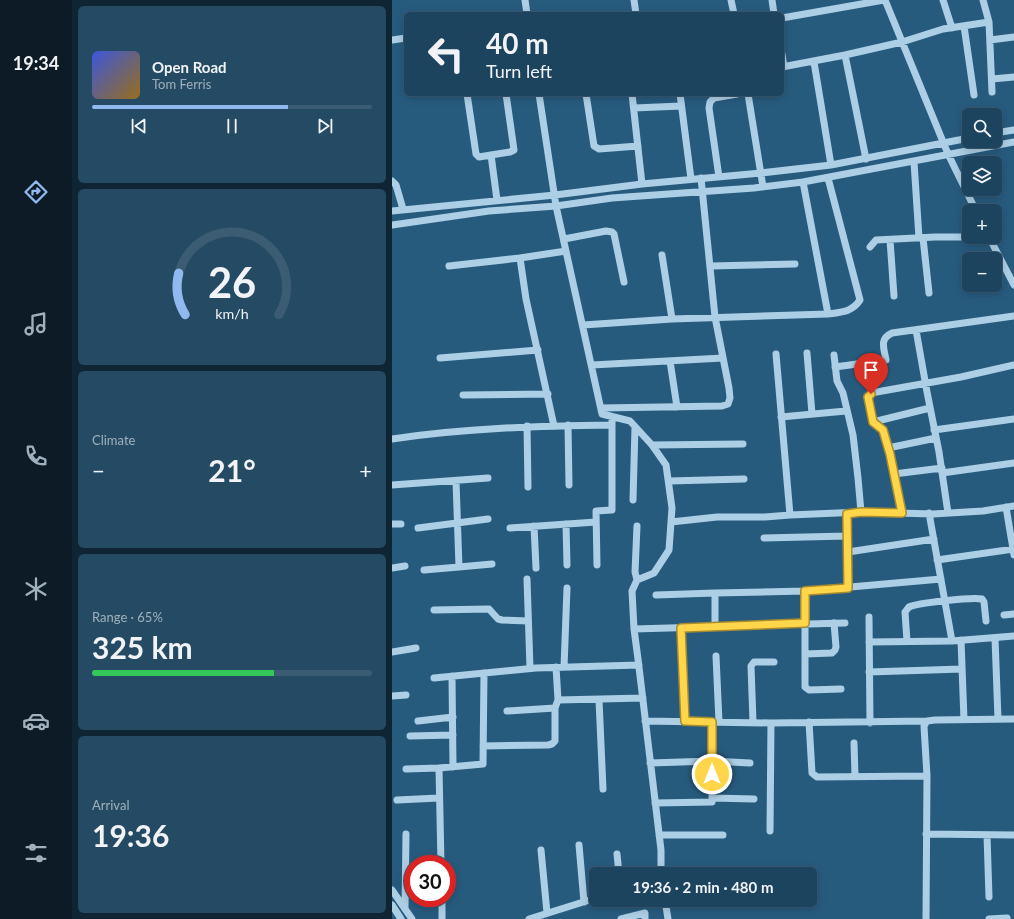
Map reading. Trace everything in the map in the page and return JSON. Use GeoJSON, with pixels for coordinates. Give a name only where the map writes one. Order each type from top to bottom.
{"type":"FeatureCollection","features":[{"type":"Feature","properties":{"kind":"street"},"geometry":{"type":"LineString","coordinates":[[525,0],[527,12]]}},
{"type":"Feature","properties":{"kind":"street"},"geometry":{"type":"LineString","coordinates":[[634,0],[636,12]]}},
{"type":"Feature","properties":{"kind":"street"},"geometry":{"type":"LineString","coordinates":[[732,0],[734,12]]}},
{"type":"Feature","properties":{"kind":"street"},"geometry":{"type":"LineString","coordinates":[[772,0],[774,12]]}},
{"type":"Feature","properties":{"kind":"street"},"geometry":{"type":"LineString","coordinates":[[784,18],[885,0],[948,154],[973,204]]}},
{"type":"Feature","properties":{"kind":"street"},"geometry":{"type":"LineString","coordinates":[[944,0],[952,28]]}},
{"type":"Feature","properties":{"kind":"street"},"geometry":{"type":"LineString","coordinates":[[983,0],[989,22],[992,92]]}},
{"type":"Feature","properties":{"kind":"street"},"geometry":{"type":"LineString","coordinates":[[784,67],[814,62],[902,42],[952,28],[989,22]]}},
{"type":"Feature","properties":{"kind":"street"},"geometry":{"type":"LineString","coordinates":[[964,26],[974,95]]}},
{"type":"Feature","properties":{"kind":"street"},"geometry":{"type":"LineString","coordinates":[[990,40],[1014,37]]}},
{"type":"Feature","properties":{"kind":"street"},"geometry":{"type":"LineString","coordinates":[[392,40],[404,38]]}},
{"type":"Feature","properties":{"kind":"street"},"geometry":{"type":"LineString","coordinates":[[845,55],[866,159]]}},
{"type":"Feature","properties":{"kind":"street"},"geometry":{"type":"LineString","coordinates":[[814,62],[831,166]]}},
{"type":"Feature","properties":{"kind":"street"},"geometry":{"type":"LineString","coordinates":[[992,79],[1014,77]]}},
{"type":"Feature","properties":{"kind":"street"},"geometry":{"type":"LineString","coordinates":[[467,96],[476,154],[479,157],[514,150],[506,96]]}},
{"type":"Feature","properties":{"kind":"street"},"geometry":{"type":"LineString","coordinates":[[539,96],[556,206],[602,414],[630,421],[652,445],[666,465],[672,508],[669,550],[654,573],[637,580]]}},
{"type":"Feature","properties":{"kind":"street"},"geometry":{"type":"LineString","coordinates":[[586,96],[594,146],[599,149],[638,146]]}},
{"type":"Feature","properties":{"kind":"street"},"geometry":{"type":"LineString","coordinates":[[632,96],[642,184]]}},
{"type":"Feature","properties":{"kind":"street"},"geometry":{"type":"LineString","coordinates":[[680,96],[691,179]]}},
{"type":"Feature","properties":{"kind":"street"},"geometry":{"type":"LineString","coordinates":[[719,177],[709,108],[710,102],[714,98],[726,96]]}},
{"type":"Feature","properties":{"kind":"street"},"geometry":{"type":"LineString","coordinates":[[748,96],[763,187]]}},
{"type":"Feature","properties":{"kind":"street"},"geometry":{"type":"LineString","coordinates":[[634,108],[681,106]]}},
{"type":"Feature","properties":{"kind":"street"},"geometry":{"type":"LineString","coordinates":[[1002,132],[1014,130]]}},
{"type":"Feature","properties":{"kind":"street"},"geometry":{"type":"LineString","coordinates":[[392,210],[555,195],[642,184],[831,166],[962,139]]}},
{"type":"Feature","properties":{"kind":"street"},"geometry":{"type":"LineString","coordinates":[[392,225],[489,211],[556,206],[612,198],[763,187],[803,182],[1014,142]]}},
{"type":"Feature","properties":{"kind":"street"},"geometry":{"type":"LineString","coordinates":[[491,155],[497,200]]}},
{"type":"Feature","properties":{"kind":"street"},"geometry":{"type":"LineString","coordinates":[[914,162],[921,238],[929,292]]}},
{"type":"Feature","properties":{"kind":"street"},"geometry":{"type":"LineString","coordinates":[[601,408],[722,406],[728,404],[730,398],[724,358],[715,317],[701,178]]}},
{"type":"Feature","properties":{"kind":"street"},"geometry":{"type":"LineString","coordinates":[[583,325],[715,317],[828,314],[845,312],[855,307],[860,300],[828,178]]}},
{"type":"Feature","properties":{"kind":"street"},"geometry":{"type":"LineString","coordinates":[[392,181],[396,185],[403,210]]}},
{"type":"Feature","properties":{"kind":"street"},"geometry":{"type":"LineString","coordinates":[[803,182],[828,314]]}},
{"type":"Feature","properties":{"kind":"street"},"geometry":{"type":"LineString","coordinates":[[564,239],[606,231],[612,232],[614,234],[624,282]]}},
{"type":"Feature","properties":{"kind":"street"},"geometry":{"type":"LineString","coordinates":[[870,247],[876,240],[962,237]]}},
{"type":"Feature","properties":{"kind":"street"},"geometry":{"type":"LineString","coordinates":[[890,240],[894,296]]}},
{"type":"Feature","properties":{"kind":"street"},"geometry":{"type":"LineString","coordinates":[[993,244],[1014,285]]}},
{"type":"Feature","properties":{"kind":"street"},"geometry":{"type":"LineString","coordinates":[[450,266],[566,252]]}},
{"type":"Feature","properties":{"kind":"street"},"geometry":{"type":"LineString","coordinates":[[662,255],[672,319]]}},
{"type":"Feature","properties":{"kind":"street"},"geometry":{"type":"LineString","coordinates":[[520,258],[526,299],[554,426]]}},
{"type":"Feature","properties":{"kind":"street"},"geometry":{"type":"LineString","coordinates":[[710,266],[795,264]]}},
{"type":"Feature","properties":{"kind":"street"},"geometry":{"type":"LineString","coordinates":[[835,367],[886,360],[883,340],[886,336],[892,333],[1014,316]]}},
{"type":"Feature","properties":{"kind":"street"},"geometry":{"type":"LineString","coordinates":[[916,330],[942,471],[948,513]]}},
{"type":"Feature","properties":{"kind":"street"},"geometry":{"type":"LineString","coordinates":[[440,358],[538,350]]}},
{"type":"Feature","properties":{"kind":"street"},"geometry":{"type":"LineString","coordinates":[[807,352],[812,414]]}},
{"type":"Feature","properties":{"kind":"street"},"geometry":{"type":"LineString","coordinates":[[776,354],[790,515]]}},
{"type":"Feature","properties":{"kind":"street"},"geometry":{"type":"LineString","coordinates":[[834,355],[837,380],[843,394],[853,435],[861,512]]}},
{"type":"Feature","properties":{"kind":"street"},"geometry":{"type":"LineString","coordinates":[[592,365],[724,358]]}},
{"type":"Feature","properties":{"kind":"street"},"geometry":{"type":"LineString","coordinates":[[670,361],[677,407]]}},
{"type":"Feature","properties":{"kind":"street"},"geometry":{"type":"LineString","coordinates":[[902,513],[883,430],[873,422],[868,397],[871,394],[1014,365]]}},
{"type":"Feature","properties":{"kind":"street"},"geometry":{"type":"LineString","coordinates":[[463,395],[548,394]]}},
{"type":"Feature","properties":{"kind":"street"},"geometry":{"type":"LineString","coordinates":[[873,422],[930,408]]}},
{"type":"Feature","properties":{"kind":"street"},"geometry":{"type":"LineString","coordinates":[[781,417],[846,411]]}},
{"type":"Feature","properties":{"kind":"street"},"geometry":{"type":"LineString","coordinates":[[597,565],[596,511],[612,510],[612,417]]}},
{"type":"Feature","properties":{"kind":"street"},"geometry":{"type":"LineString","coordinates":[[934,430],[1014,419]]}},
{"type":"Feature","properties":{"kind":"street"},"geometry":{"type":"LineString","coordinates":[[392,439],[431,433],[527,426],[612,425]]}},
{"type":"Feature","properties":{"kind":"street"},"geometry":{"type":"LineString","coordinates":[[527,426],[528,487]]}},
{"type":"Feature","properties":{"kind":"street"},"geometry":{"type":"LineString","coordinates":[[568,426],[569,485]]}},
{"type":"Feature","properties":{"kind":"street"},"geometry":{"type":"LineString","coordinates":[[633,500],[635,427]]}},
{"type":"Feature","properties":{"kind":"street"},"geometry":{"type":"LineString","coordinates":[[888,448],[936,438]]}},
{"type":"Feature","properties":{"kind":"street"},"geometry":{"type":"LineString","coordinates":[[652,445],[743,444]]}},
{"type":"Feature","properties":{"kind":"street"},"geometry":{"type":"LineString","coordinates":[[894,474],[942,471],[1014,463]]}},
{"type":"Feature","properties":{"kind":"street"},"geometry":{"type":"LineString","coordinates":[[392,485],[488,478]]}},
{"type":"Feature","properties":{"kind":"street"},"geometry":{"type":"LineString","coordinates":[[668,481],[744,478]]}},
{"type":"Feature","properties":{"kind":"street"},"geometry":{"type":"LineString","coordinates":[[456,480],[459,567]]}},
{"type":"Feature","properties":{"kind":"street"},"geometry":{"type":"LineString","coordinates":[[671,522],[717,517],[765,517],[847,514],[861,512],[929,514],[1014,506]]}},
{"type":"Feature","properties":{"kind":"street"},"geometry":{"type":"LineString","coordinates":[[938,560],[1014,551],[1006,507]]}},
{"type":"Feature","properties":{"kind":"street"},"geometry":{"type":"LineString","coordinates":[[847,514],[848,588]]}},
{"type":"Feature","properties":{"kind":"street"},"geometry":{"type":"LineString","coordinates":[[929,514],[952,641]]}},
{"type":"Feature","properties":{"kind":"street"},"geometry":{"type":"LineString","coordinates":[[418,528],[488,519]]}},
{"type":"Feature","properties":{"kind":"street"},"geometry":{"type":"LineString","coordinates":[[510,528],[596,522]]}},
{"type":"Feature","properties":{"kind":"street"},"geometry":{"type":"LineString","coordinates":[[392,524],[401,524]]}},
{"type":"Feature","properties":{"kind":"street"},"geometry":{"type":"LineString","coordinates":[[566,524],[567,565]]}},
{"type":"Feature","properties":{"kind":"street"},"geometry":{"type":"LineString","coordinates":[[534,526],[536,568]]}},
{"type":"Feature","properties":{"kind":"street"},"geometry":{"type":"LineString","coordinates":[[637,526],[635,572],[637,580],[632,591],[634,629],[661,850],[661,867]]}},
{"type":"Feature","properties":{"kind":"street"},"geometry":{"type":"LineString","coordinates":[[764,538],[847,536]]}},
{"type":"Feature","properties":{"kind":"street"},"geometry":{"type":"LineString","coordinates":[[848,552],[934,539]]}},
{"type":"Feature","properties":{"kind":"street"},"geometry":{"type":"LineString","coordinates":[[424,570],[492,564]]}},
{"type":"Feature","properties":{"kind":"street"},"geometry":{"type":"LineString","coordinates":[[392,568],[405,566]]}},
{"type":"Feature","properties":{"kind":"street"},"geometry":{"type":"LineString","coordinates":[[527,579],[530,668]]}},
{"type":"Feature","properties":{"kind":"street"},"geometry":{"type":"LineString","coordinates":[[656,595],[805,591],[941,579]]}},
{"type":"Feature","properties":{"kind":"street"},"geometry":{"type":"LineString","coordinates":[[564,667],[567,588]]}},
{"type":"Feature","properties":{"kind":"street"},"geometry":{"type":"LineString","coordinates":[[805,591],[805,687],[809,690],[841,689]]}},
{"type":"Feature","properties":{"kind":"street"},"geometry":{"type":"LineString","coordinates":[[715,593],[715,626]]}},
{"type":"Feature","properties":{"kind":"street"},"geometry":{"type":"LineString","coordinates":[[907,641],[905,612],[909,608],[916,605],[945,601],[982,599],[984,602],[986,621]]}},
{"type":"Feature","properties":{"kind":"street"},"geometry":{"type":"LineString","coordinates":[[434,610],[489,609],[498,619],[528,621]]}},
{"type":"Feature","properties":{"kind":"street"},"geometry":{"type":"LineString","coordinates":[[1004,615],[1014,614]]}},
{"type":"Feature","properties":{"kind":"street"},"geometry":{"type":"LineString","coordinates":[[869,617],[870,723]]}},
{"type":"Feature","properties":{"kind":"street"},"geometry":{"type":"LineString","coordinates":[[805,654],[832,653],[835,650],[834,623]]}},
{"type":"Feature","properties":{"kind":"street"},"geometry":{"type":"LineString","coordinates":[[634,629],[845,623]]}},
{"type":"Feature","properties":{"kind":"street"},"geometry":{"type":"LineString","coordinates":[[681,628],[685,721]]}},
{"type":"Feature","properties":{"kind":"street"},"geometry":{"type":"LineString","coordinates":[[869,642],[952,641],[1014,636]]}},
{"type":"Feature","properties":{"kind":"street"},"geometry":{"type":"LineString","coordinates":[[995,638],[998,719]]}},
{"type":"Feature","properties":{"kind":"street"},"geometry":{"type":"LineString","coordinates":[[961,640],[964,720]]}},
{"type":"Feature","properties":{"kind":"street"},"geometry":{"type":"LineString","coordinates":[[392,652],[416,648]]}},
{"type":"Feature","properties":{"kind":"street"},"geometry":{"type":"LineString","coordinates":[[655,803],[712,802],[712,762],[716,722],[716,656]]}},
{"type":"Feature","properties":{"kind":"street"},"geometry":{"type":"LineString","coordinates":[[752,722],[750,666],[754,662],[774,662]]}},
{"type":"Feature","properties":{"kind":"street"},"geometry":{"type":"LineString","coordinates":[[434,678],[484,674],[530,668],[639,665]]}},
{"type":"Feature","properties":{"kind":"street"},"geometry":{"type":"LineString","coordinates":[[483,746],[552,744],[556,738],[555,708],[558,700],[556,667]]}},
{"type":"Feature","properties":{"kind":"street"},"geometry":{"type":"LineString","coordinates":[[869,672],[962,669]]}},
{"type":"Feature","properties":{"kind":"street"},"geometry":{"type":"LineString","coordinates":[[406,769],[483,764],[484,674]]}},
{"type":"Feature","properties":{"kind":"street"},"geometry":{"type":"LineString","coordinates":[[452,676],[453,767]]}},
{"type":"Feature","properties":{"kind":"street"},"geometry":{"type":"LineString","coordinates":[[392,696],[406,695]]}},
{"type":"Feature","properties":{"kind":"street"},"geometry":{"type":"LineString","coordinates":[[558,700],[643,698]]}},
{"type":"Feature","properties":{"kind":"street"},"geometry":{"type":"LineString","coordinates":[[599,700],[603,789]]}},
{"type":"Feature","properties":{"kind":"street"},"geometry":{"type":"LineString","coordinates":[[507,711],[555,708]]}},
{"type":"Feature","properties":{"kind":"street"},"geometry":{"type":"LineString","coordinates":[[418,721],[453,717]]}},
{"type":"Feature","properties":{"kind":"street"},"geometry":{"type":"LineString","coordinates":[[645,721],[870,723],[1014,719]]}},
{"type":"Feature","properties":{"kind":"street"},"geometry":{"type":"LineString","coordinates":[[926,919],[927,776],[924,726],[927,721]]}},
{"type":"Feature","properties":{"kind":"street"},"geometry":{"type":"LineString","coordinates":[[809,722],[812,773],[817,777],[927,776]]}},
{"type":"Feature","properties":{"kind":"street"},"geometry":{"type":"LineString","coordinates":[[770,831],[771,723]]}},
{"type":"Feature","properties":{"kind":"street"},"geometry":{"type":"LineString","coordinates":[[410,736],[453,735]]}},
{"type":"Feature","properties":{"kind":"street"},"geometry":{"type":"LineString","coordinates":[[854,743],[855,776]]}},
{"type":"Feature","properties":{"kind":"street"},"geometry":{"type":"LineString","coordinates":[[650,763],[750,763]]}},
{"type":"Feature","properties":{"kind":"street"},"geometry":{"type":"LineString","coordinates":[[439,768],[441,855]]}},
{"type":"Feature","properties":{"kind":"street"},"geometry":{"type":"LineString","coordinates":[[397,800],[440,798]]}},
{"type":"Feature","properties":{"kind":"street"},"geometry":{"type":"LineString","coordinates":[[712,798],[754,799]]}},
{"type":"Feature","properties":{"kind":"street"},"geometry":{"type":"LineString","coordinates":[[405,909],[406,834]]}},
{"type":"Feature","properties":{"kind":"street"},"geometry":{"type":"LineString","coordinates":[[926,834],[1014,835]]}},
{"type":"Feature","properties":{"kind":"street"},"geometry":{"type":"LineString","coordinates":[[659,835],[724,835]]}},
{"type":"Feature","properties":{"kind":"street"},"geometry":{"type":"LineString","coordinates":[[987,835],[989,897]]}},
{"type":"Feature","properties":{"kind":"street"},"geometry":{"type":"LineString","coordinates":[[579,845],[584,902]]}},
{"type":"Feature","properties":{"kind":"street"},"geometry":{"type":"LineString","coordinates":[[541,850],[547,913]]}},
{"type":"Feature","properties":{"kind":"street"},"geometry":{"type":"LineString","coordinates":[[617,854],[618,867]]}},
{"type":"Feature","properties":{"kind":"street"},"geometry":{"type":"LineString","coordinates":[[392,890],[412,919]]}},
{"type":"Feature","properties":{"kind":"street"},"geometry":{"type":"LineString","coordinates":[[529,919],[589,900]]}},
{"type":"Feature","properties":{"kind":"street"},"geometry":{"type":"LineString","coordinates":[[392,906],[401,919]]}},
{"type":"Feature","properties":{"kind":"street"},"geometry":{"type":"LineString","coordinates":[[442,907],[442,919]]}},
{"type":"Feature","properties":{"kind":"street"},"geometry":{"type":"LineString","coordinates":[[666,907],[668,919]]}},
{"type":"Feature","properties":{"kind":"street"},"geometry":{"type":"LineString","coordinates":[[621,919],[645,913],[645,919]]}},
{"type":"Feature","properties":{"kind":"street"},"geometry":{"type":"LineString","coordinates":[[988,919],[1008,918]]}},
{"type":"Feature","properties":{"kind":"route"},"geometry":{"type":"LineString","coordinates":[[712,774],[712,722],[685,721],[681,628],[805,623],[805,591],[848,588],[847,514],[861,512],[902,513],[890,454],[883,430],[873,422],[868,397],[871,394]]}}]}
